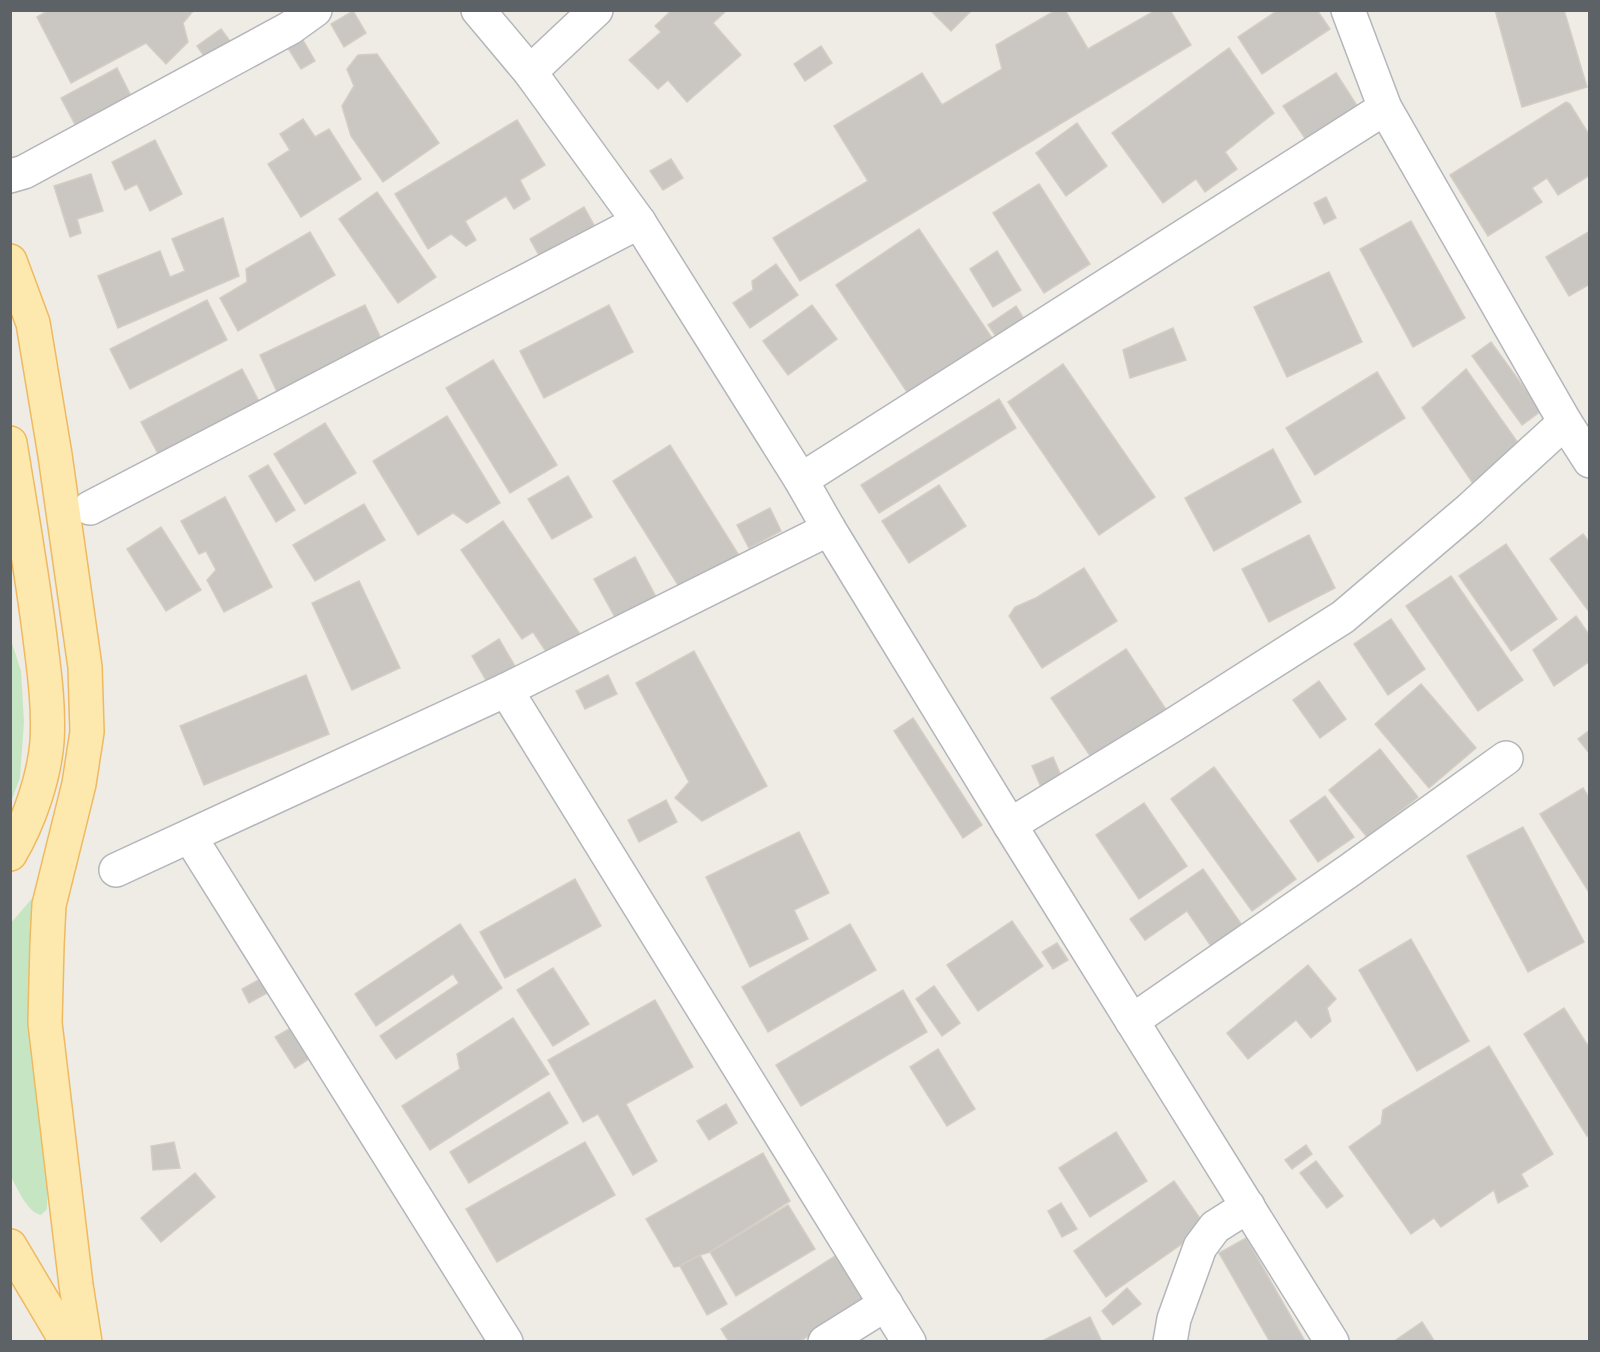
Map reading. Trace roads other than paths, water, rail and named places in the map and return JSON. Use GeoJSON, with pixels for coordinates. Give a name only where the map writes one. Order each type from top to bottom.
{"type":"FeatureCollection","features":[{"type":"Feature","properties":{"kind":"main road"},"geometry":{"type":"LineString","coordinates":[[10,261],[33,323],[57,467],[85,667],[87,732],[79,784],[49,905],[45,1023],[74,1273],[85,1341]]}},
{"type":"Feature","properties":{"kind":"main road"},"geometry":{"type":"LineString","coordinates":[[10,443],[39,624],[46,691],[47,742],[37,791],[21,835],[10,854]]}},
{"type":"Feature","properties":{"kind":"main road"},"geometry":{"type":"LineString","coordinates":[[10,1245],[67,1341]]}},
{"type":"Feature","properties":{"kind":"street"},"geometry":{"type":"LineString","coordinates":[[10,176],[24,172],[290,28],[315,10]]}},
{"type":"Feature","properties":{"kind":"street"},"geometry":{"type":"LineString","coordinates":[[478,10],[530,72],[639,222],[801,480],[1132,1022],[1332,1341]]}},
{"type":"Feature","properties":{"kind":"street"},"geometry":{"type":"LineString","coordinates":[[530,72],[596,10]]}},
{"type":"Feature","properties":{"kind":"street"},"geometry":{"type":"LineString","coordinates":[[1348,10],[1384,108],[1565,422],[1590,461]]}},
{"type":"Feature","properties":{"kind":"street"},"geometry":{"type":"LineString","coordinates":[[801,480],[1384,108]]}},
{"type":"Feature","properties":{"kind":"street"},"geometry":{"type":"LineString","coordinates":[[90,508],[639,222]]}},
{"type":"Feature","properties":{"kind":"street"},"geometry":{"type":"LineString","coordinates":[[1010,825],[1343,617],[1470,509],[1565,422]]}},
{"type":"Feature","properties":{"kind":"street"},"geometry":{"type":"LineString","coordinates":[[116,870],[506,690],[829,529]]}},
{"type":"Feature","properties":{"kind":"street"},"geometry":{"type":"LineString","coordinates":[[506,690],[909,1341]]}},
{"type":"Feature","properties":{"kind":"street"},"geometry":{"type":"LineString","coordinates":[[1132,1022],[1506,758]]}},
{"type":"Feature","properties":{"kind":"street"},"geometry":{"type":"LineString","coordinates":[[190,837],[506,1341]]}},
{"type":"Feature","properties":{"kind":"street"},"geometry":{"type":"LineString","coordinates":[[1170,1341],[1174,1319],[1200,1247],[1215,1227],[1248,1206]]}},
{"type":"Feature","properties":{"kind":"street"},"geometry":{"type":"LineString","coordinates":[[825,1341],[886,1304]]}}]}
